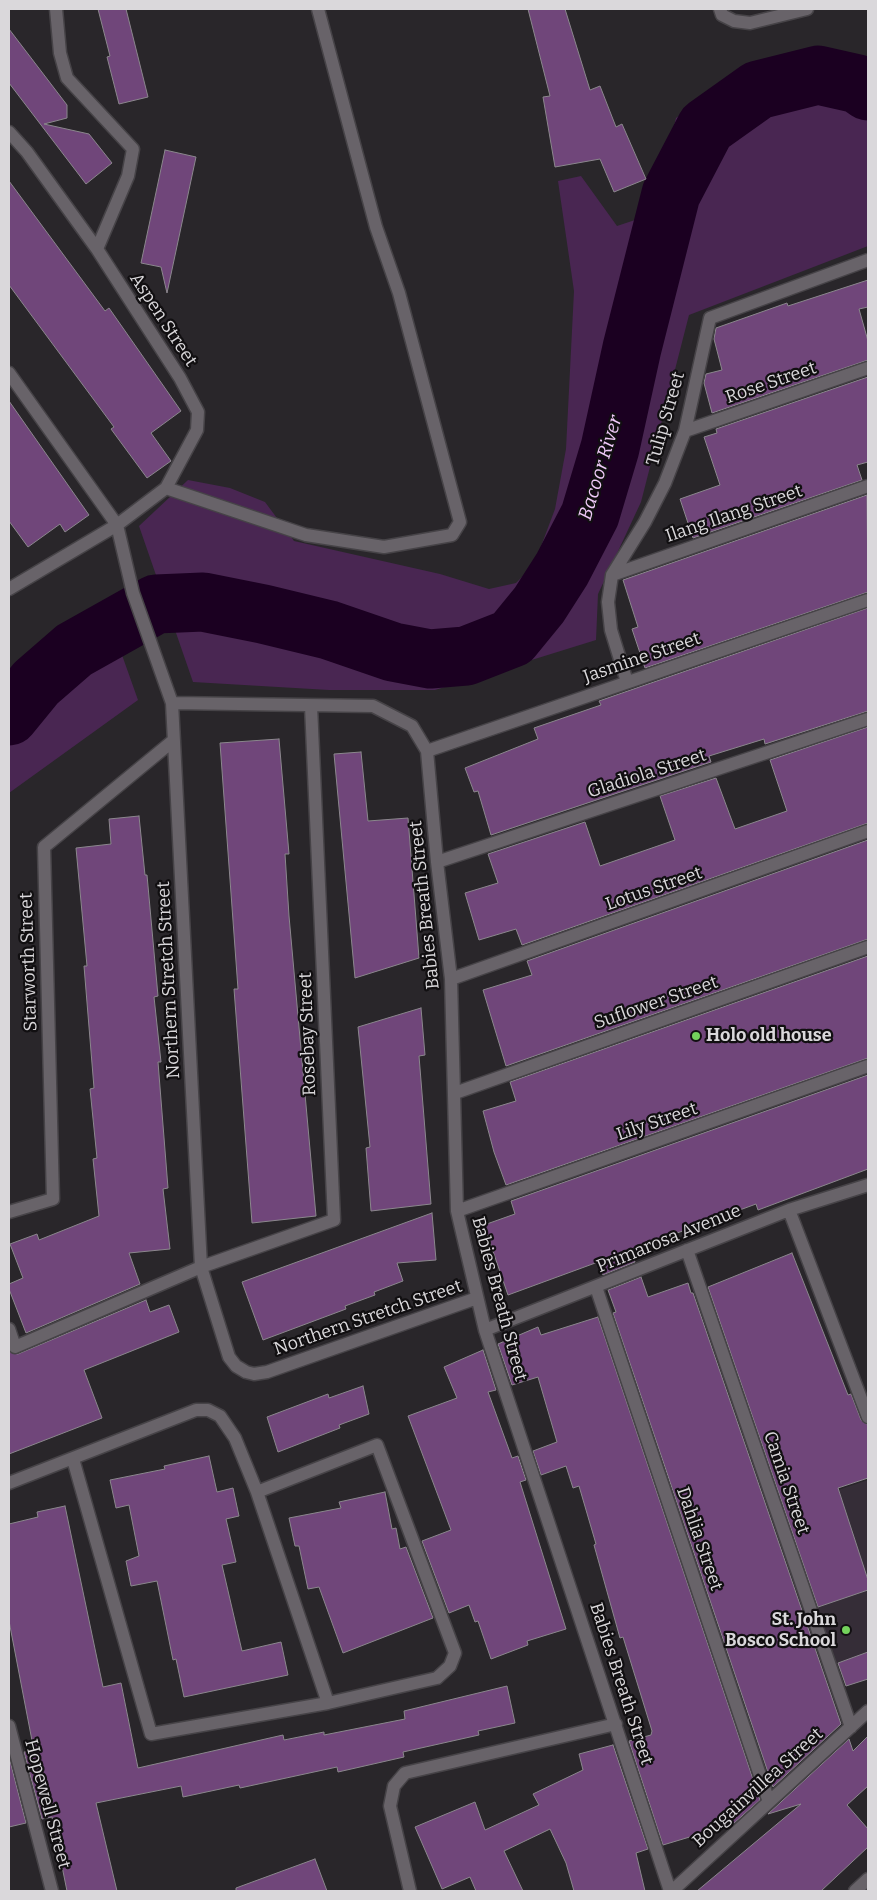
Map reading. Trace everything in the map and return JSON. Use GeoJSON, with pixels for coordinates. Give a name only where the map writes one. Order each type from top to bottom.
{"type":"FeatureCollection","features":[{"type":"Feature","properties":{"kind":"street"},"geometry":{"type":"LineString","coordinates":[[56,9],[60,53],[67,78],[133,149],[128,176],[97,249]]}},
{"type":"Feature","properties":{"kind":"street"},"geometry":{"type":"LineString","coordinates":[[166,488],[306,535],[384,547],[452,535],[460,522],[399,293],[376,227],[318,9]]}},
{"type":"Feature","properties":{"kind":"street"},"geometry":{"type":"LineString","coordinates":[[720,9],[722,15],[734,21],[750,23],[807,9]]}},
{"type":"Feature","properties":{"kind":"street","name":"Aspen Street"},"geometry":{"type":"LineString","coordinates":[[9,132],[27,152],[97,249],[180,378],[198,412],[197,430],[166,488],[117,525],[9,588]]}},
{"type":"Feature","properties":{"kind":"street","name":"Tulip Street"},"geometry":{"type":"LineString","coordinates":[[627,682],[612,630],[608,602],[612,575],[645,522],[665,483],[685,431],[710,318],[868,260]]}},
{"type":"Feature","properties":{"kind":"street","name":"Rose Street"},"geometry":{"type":"LineString","coordinates":[[685,431],[868,368]]}},
{"type":"Feature","properties":{"kind":"street","name":"Northern Stretch Street"},"geometry":{"type":"LineString","coordinates":[[9,373],[117,525],[133,593],[149,633],[172,703],[201,1267],[229,1357],[236,1366],[254,1374],[277,1368],[477,1298]]}},
{"type":"Feature","properties":{"kind":"street","name":"Ilang Ilang Street"},"geometry":{"type":"LineString","coordinates":[[612,575],[868,486]]}},
{"type":"Feature","properties":{"kind":"street","name":"Jasmine Street"},"geometry":{"type":"LineString","coordinates":[[427,751],[868,600]]}},
{"type":"Feature","properties":{"kind":"street"},"geometry":{"type":"LineString","coordinates":[[172,703],[312,706]]}},
{"type":"Feature","properties":{"kind":"street","name":"Babies Breath Street"},"geometry":{"type":"LineString","coordinates":[[312,706],[373,706],[412,726],[427,751],[437,862],[451,978],[457,1210],[485,1330],[671,1891]]}},
{"type":"Feature","properties":{"kind":"street","name":"Rosebay Street"},"geometry":{"type":"LineString","coordinates":[[201,1267],[334,1220],[312,706]]}},
{"type":"Feature","properties":{"kind":"street","name":"Gladiola Street"},"geometry":{"type":"LineString","coordinates":[[437,862],[868,718]]}},
{"type":"Feature","properties":{"kind":"street","name":"Starworth Street"},"geometry":{"type":"LineString","coordinates":[[9,1212],[53,1198],[44,847],[174,740]]}},
{"type":"Feature","properties":{"kind":"street","name":"Lotus Street"},"geometry":{"type":"LineString","coordinates":[[451,978],[868,832]]}},
{"type":"Feature","properties":{"kind":"street","name":"Suflower Street"},"geometry":{"type":"LineString","coordinates":[[454,1093],[868,947]]}},
{"type":"Feature","properties":{"kind":"street","name":"Lily Street"},"geometry":{"type":"LineString","coordinates":[[457,1210],[868,1066]]}},
{"type":"Feature","properties":{"kind":"street","name":"Primarosa Avenue"},"geometry":{"type":"LineString","coordinates":[[485,1330],[789,1210],[868,1185]]}},
{"type":"Feature","properties":{"kind":"street"},"geometry":{"type":"LineString","coordinates":[[789,1210],[868,1418]]}},
{"type":"Feature","properties":{"kind":"street","name":"Camia Street"},"geometry":{"type":"LineString","coordinates":[[687,1250],[852,1727]]}},
{"type":"Feature","properties":{"kind":"street"},"geometry":{"type":"LineString","coordinates":[[9,1328],[15,1347],[201,1267]]}},
{"type":"Feature","properties":{"kind":"street","name":"Dahlia Street"},"geometry":{"type":"LineString","coordinates":[[596,1287],[769,1802]]}},
{"type":"Feature","properties":{"kind":"street"},"geometry":{"type":"LineString","coordinates":[[9,1483],[196,1410],[208,1410],[220,1416],[228,1426],[257,1492],[328,1703]]}},
{"type":"Feature","properties":{"kind":"street"},"geometry":{"type":"LineString","coordinates":[[73,1459],[151,1734],[328,1703],[437,1678],[450,1666],[455,1653],[378,1445],[257,1492]]}},
{"type":"Feature","properties":{"kind":"street","name":"Bougainvillea Street"},"geometry":{"type":"LineString","coordinates":[[671,1891],[868,1711]]}},
{"type":"Feature","properties":{"kind":"street"},"geometry":{"type":"LineString","coordinates":[[410,1891],[390,1806],[394,1786],[405,1773],[616,1724]]}},
{"type":"Feature","properties":{"kind":"street","name":"Hopewell Street"},"geometry":{"type":"LineString","coordinates":[[9,1726],[13,1763],[50,1891]]}},
{"type":"Feature","properties":{"kind":"street"},"geometry":{"type":"LineString","coordinates":[[855,1891],[868,1879]]}},
{"type":"Feature","properties":{"kind":"shaded area"},"geometry":{"type":"Polygon","coordinates":[[[838,54],[868,65],[868,246],[689,315],[641,502],[598,594],[596,640],[435,690],[329,690],[193,682],[139,526],[188,480],[230,488],[265,502],[294,541],[440,574],[489,589],[516,583],[534,565],[555,509],[566,449],[574,291],[558,181],[581,176],[617,226],[653,214],[676,118],[721,85],[778,64],[838,54]]]}},
{"type":"Feature","properties":{"kind":"shaded area"},"geometry":{"type":"Polygon","coordinates":[[[106,610],[138,700],[9,793],[9,685],[106,610]]]}},
{"type":"Feature","properties":{"kind":"shaded area","name":"St. John Bosco School"},"geometry":{"type":"Polygon","coordinates":[[[868,1480],[868,1580],[838,1490],[868,1480]]]}},
{"type":"Feature","properties":{"kind":"shaded area","name":"St. John Bosco School"},"geometry":{"type":"Polygon","coordinates":[[[868,1590],[868,1652],[836,1664],[817,1607],[868,1590]]]}},
{"type":"Feature","properties":{"kind":"building"},"geometry":{"type":"Polygon","coordinates":[[[98,9],[126,9],[148,97],[119,104],[107,57],[110,56],[98,9]]]}},
{"type":"Feature","properties":{"kind":"building"},"geometry":{"type":"Polygon","coordinates":[[[528,9],[565,9],[590,90],[600,86],[616,127],[622,124],[646,179],[614,192],[600,159],[555,167],[543,97],[550,96],[528,9]]]}},
{"type":"Feature","properties":{"kind":"building"},"geometry":{"type":"Polygon","coordinates":[[[9,29],[67,105],[67,118],[44,124],[89,134],[112,163],[86,184],[9,83],[9,29]]]}},
{"type":"Feature","properties":{"kind":"building"},"geometry":{"type":"Polygon","coordinates":[[[165,150],[196,157],[167,293],[161,267],[141,263],[165,150]]]}},
{"type":"Feature","properties":{"kind":"building"},"geometry":{"type":"Polygon","coordinates":[[[9,181],[105,311],[109,308],[181,411],[151,433],[171,461],[147,478],[111,429],[114,427],[9,285],[9,181]]]}},
{"type":"Feature","properties":{"kind":"building"},"geometry":{"type":"Polygon","coordinates":[[[868,280],[868,307],[859,309],[868,341],[868,360],[712,413],[704,383],[706,374],[722,370],[714,339],[716,328],[787,303],[788,306],[868,280]]]}},
{"type":"Feature","properties":{"kind":"building"},"geometry":{"type":"Polygon","coordinates":[[[868,377],[868,462],[857,465],[862,480],[693,538],[680,499],[720,485],[704,437],[717,433],[716,429],[868,377]]]}},
{"type":"Feature","properties":{"kind":"building"},"geometry":{"type":"Polygon","coordinates":[[[9,401],[89,515],[65,532],[60,524],[28,547],[9,521],[9,401]]]}},
{"type":"Feature","properties":{"kind":"building"},"geometry":{"type":"Polygon","coordinates":[[[867,495],[868,592],[645,668],[632,629],[638,627],[623,580],[867,495]]]}},
{"type":"Feature","properties":{"kind":"building"},"geometry":{"type":"Polygon","coordinates":[[[868,608],[868,711],[765,744],[764,739],[709,756],[711,762],[491,835],[478,791],[474,792],[465,768],[538,739],[534,728],[601,705],[599,701],[868,608]]]}},
{"type":"Feature","properties":{"kind":"building"},"geometry":{"type":"Polygon","coordinates":[[[868,727],[868,823],[522,945],[516,929],[479,940],[465,893],[498,883],[488,854],[585,822],[600,866],[675,840],[660,796],[716,778],[735,829],[787,811],[770,760],[868,727]]]}},
{"type":"Feature","properties":{"kind":"building"},"geometry":{"type":"Polygon","coordinates":[[[279,739],[289,854],[285,854],[289,916],[316,1216],[252,1223],[234,989],[238,989],[220,743],[279,739]]]}},
{"type":"Feature","properties":{"kind":"building"},"geometry":{"type":"Polygon","coordinates":[[[361,752],[368,821],[408,818],[419,958],[355,978],[334,754],[361,752]]]}},
{"type":"Feature","properties":{"kind":"building"},"geometry":{"type":"Polygon","coordinates":[[[139,816],[145,875],[147,875],[158,996],[154,997],[161,1062],[158,1062],[168,1188],[163,1189],[170,1249],[129,1253],[140,1284],[26,1333],[9,1289],[9,1284],[23,1278],[10,1244],[37,1234],[39,1240],[99,1216],[93,1159],[97,1158],[90,1089],[94,1088],[84,966],[87,966],[76,848],[111,844],[109,819],[139,816]]]}},
{"type":"Feature","properties":{"kind":"building"},"geometry":{"type":"Polygon","coordinates":[[[868,840],[868,939],[506,1066],[483,990],[532,975],[527,961],[868,840]]]}},
{"type":"Feature","properties":{"kind":"building"},"geometry":{"type":"Polygon","coordinates":[[[868,956],[868,1058],[506,1185],[494,1152],[483,1111],[516,1101],[510,1082],[868,956]]]}},
{"type":"Feature","properties":{"kind":"building"},"geometry":{"type":"Polygon","coordinates":[[[421,1008],[425,1055],[419,1056],[431,1204],[371,1211],[366,1148],[370,1147],[358,1027],[421,1008]]]}},
{"type":"Feature","properties":{"kind":"building"},"geometry":{"type":"Polygon","coordinates":[[[868,1075],[868,1169],[758,1210],[756,1204],[631,1250],[635,1262],[603,1275],[598,1262],[508,1295],[484,1225],[515,1214],[511,1201],[868,1075]]]}},
{"type":"Feature","properties":{"kind":"building"},"geometry":{"type":"Polygon","coordinates":[[[432,1213],[436,1260],[397,1263],[403,1281],[374,1292],[375,1295],[345,1306],[346,1309],[263,1340],[242,1282],[432,1213]]]}},
{"type":"Feature","properties":{"kind":"building"},"geometry":{"type":"Polygon","coordinates":[[[792,1253],[848,1395],[851,1394],[861,1420],[868,1425],[868,1478],[838,1488],[868,1580],[868,1590],[818,1607],[708,1287],[792,1253]]]}},
{"type":"Feature","properties":{"kind":"building"},"geometry":{"type":"Polygon","coordinates":[[[641,1277],[648,1297],[688,1283],[691,1293],[693,1293],[841,1724],[773,1787],[613,1313],[616,1312],[608,1290],[641,1277]]]}},
{"type":"Feature","properties":{"kind":"building"},"geometry":{"type":"Polygon","coordinates":[[[146,1300],[150,1312],[169,1305],[179,1332],[84,1370],[102,1418],[9,1454],[9,1352],[18,1354],[146,1300]]]}},
{"type":"Feature","properties":{"kind":"building"},"geometry":{"type":"Polygon","coordinates":[[[598,1317],[760,1800],[733,1824],[663,1845],[629,1741],[651,1735],[652,1731],[623,1637],[620,1638],[579,1486],[573,1488],[566,1466],[541,1475],[533,1451],[557,1442],[538,1377],[512,1385],[498,1344],[538,1327],[541,1335],[598,1317]]]}},
{"type":"Feature","properties":{"kind":"building"},"geometry":{"type":"Polygon","coordinates":[[[483,1350],[496,1390],[488,1392],[512,1458],[518,1456],[526,1480],[520,1482],[566,1629],[527,1641],[528,1645],[491,1659],[478,1621],[475,1622],[469,1605],[449,1613],[422,1541],[451,1530],[408,1416],[457,1398],[444,1367],[483,1350]]]}},
{"type":"Feature","properties":{"kind":"building"},"geometry":{"type":"Polygon","coordinates":[[[363,1386],[369,1414],[339,1425],[340,1428],[278,1452],[267,1417],[328,1394],[329,1398],[363,1386]]]}},
{"type":"Feature","properties":{"kind":"building"},"geometry":{"type":"Polygon","coordinates":[[[209,1456],[217,1492],[233,1488],[239,1516],[226,1519],[236,1562],[222,1565],[242,1651],[281,1642],[288,1675],[184,1697],[176,1659],[173,1660],[157,1581],[131,1586],[126,1561],[139,1556],[129,1505],[116,1508],[110,1480],[165,1469],[164,1466],[209,1456]]]}},
{"type":"Feature","properties":{"kind":"building"},"geometry":{"type":"Polygon","coordinates":[[[385,1492],[392,1529],[396,1528],[400,1549],[406,1547],[433,1618],[343,1653],[319,1587],[308,1589],[299,1546],[295,1546],[289,1518],[341,1508],[339,1502],[385,1492]]]}},
{"type":"Feature","properties":{"kind":"building"},"geometry":{"type":"Polygon","coordinates":[[[65,1506],[103,1687],[121,1683],[138,1768],[283,1735],[284,1740],[324,1732],[324,1735],[405,1719],[404,1711],[507,1686],[515,1723],[478,1731],[479,1735],[403,1752],[404,1757],[338,1772],[337,1767],[240,1788],[239,1785],[183,1797],[181,1786],[96,1803],[117,1891],[67,1891],[52,1817],[42,1819],[24,1752],[34,1751],[9,1621],[9,1524],[38,1517],[37,1512],[65,1506]]]}},
{"type":"Feature","properties":{"kind":"building"},"geometry":{"type":"Polygon","coordinates":[[[868,1652],[868,1679],[846,1686],[838,1663],[868,1652]]]}},
{"type":"Feature","properties":{"kind":"building"},"geometry":{"type":"Polygon","coordinates":[[[868,1736],[868,1786],[847,1805],[868,1829],[868,1847],[821,1891],[697,1891],[801,1804],[768,1814],[849,1739],[853,1751],[868,1736]]]}},
{"type":"Feature","properties":{"kind":"building"},"geometry":{"type":"Polygon","coordinates":[[[613,1745],[648,1849],[636,1853],[645,1891],[574,1891],[566,1863],[550,1829],[504,1851],[523,1891],[476,1891],[470,1877],[442,1889],[415,1827],[475,1802],[485,1830],[539,1805],[533,1794],[583,1770],[579,1754],[613,1745]]]}},
{"type":"Feature","properties":{"kind":"building"},"geometry":{"type":"Polygon","coordinates":[[[9,1757],[26,1823],[9,1827],[9,1757]]]}},
{"type":"Feature","properties":{"kind":"building"},"geometry":{"type":"Polygon","coordinates":[[[315,1859],[327,1891],[236,1891],[236,1888],[315,1859]]]}},
{"type":"Feature","properties":{"kind":"waterway","name":"Bacoor River"},"geometry":{"type":"LineString","coordinates":[[9,716],[36,683],[74,650],[156,604],[203,602],[263,614],[329,630],[393,652],[430,659],[466,656],[512,638],[539,605],[562,569],[590,515],[610,448],[632,348],[671,194],[706,127],[758,90],[818,75],[858,84],[868,91]]}},
{"type":"Feature","properties":{"kind":"place","name":"Holo old house"},"geometry":{"type":"Point","coordinates":[696,1036]}},
{"type":"Feature","properties":{"kind":"place","name":"St. John Bosco School"},"geometry":{"type":"Point","coordinates":[846,1630]}}]}
